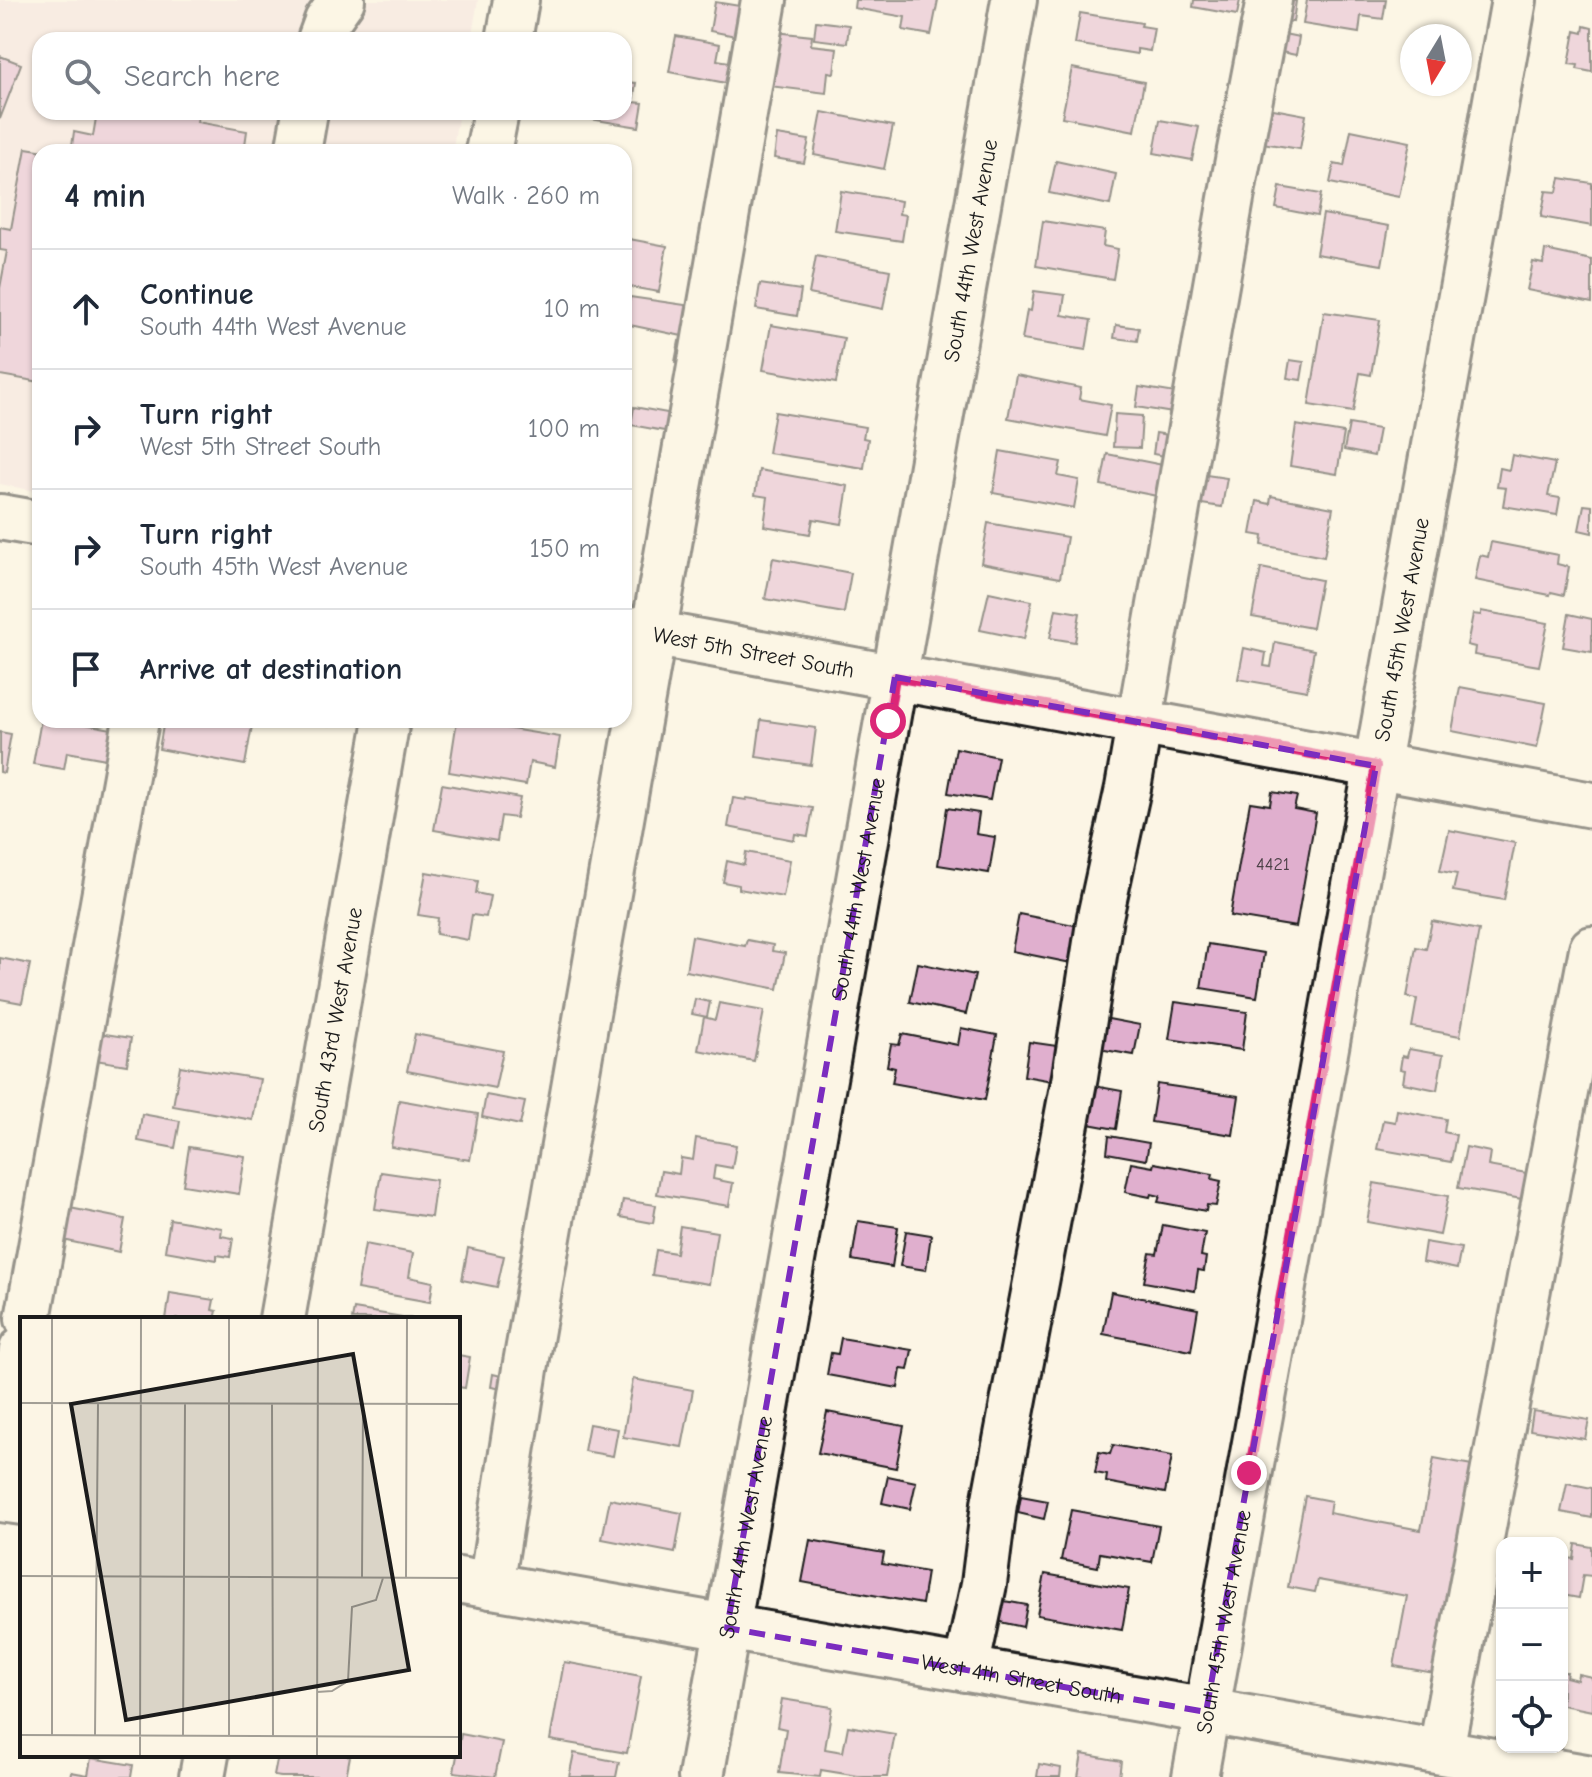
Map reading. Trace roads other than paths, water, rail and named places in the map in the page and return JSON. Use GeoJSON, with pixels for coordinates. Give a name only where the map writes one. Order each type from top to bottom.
{"type":"FeatureCollection","features":[{"type":"Feature","properties":{"kind":"street"},"geometry":{"type":"LineString","coordinates":[[323,32],[342,0]]}},
{"type":"Feature","properties":{"kind":"street"},"geometry":{"type":"LineString","coordinates":[[510,32],[516,0]]}},
{"type":"Feature","properties":{"kind":"street"},"geometry":{"type":"LineString","coordinates":[[632,676],[764,0]]}},
{"type":"Feature","properties":{"kind":"street","name":"South 44th West Avenue"},"geometry":{"type":"LineString","coordinates":[[701,1777],[1014,0]]}},
{"type":"Feature","properties":{"kind":"street"},"geometry":{"type":"LineString","coordinates":[[966,1669],[984,1584],[994,1504],[1075,1076],[1100,917],[1140,722],[1232,192],[1269,0]]}},
{"type":"Feature","properties":{"kind":"street","name":"South 45th West Avenue"},"geometry":{"type":"LineString","coordinates":[[1195,1777],[1514,0]]}},
{"type":"Feature","properties":{"kind":"street"},"geometry":{"type":"LineString","coordinates":[[299,144],[304,120]]}},
{"type":"Feature","properties":{"kind":"street"},"geometry":{"type":"LineString","coordinates":[[490,144],[494,120]]}},
{"type":"Feature","properties":{"kind":"street"},"geometry":{"type":"LineString","coordinates":[[0,517],[32,523]]}},
{"type":"Feature","properties":{"kind":"street","name":"West 5th Street South"},"geometry":{"type":"LineString","coordinates":[[639,631],[1592,805]]}},
{"type":"Feature","properties":{"kind":"street"},"geometry":{"type":"LineString","coordinates":[[28,1317],[135,728]]}},
{"type":"Feature","properties":{"kind":"street","name":"South 43rd West Avenue"},"geometry":{"type":"LineString","coordinates":[[282,1317],[386,728]]}},
{"type":"Feature","properties":{"kind":"street"},"geometry":{"type":"LineString","coordinates":[[475,1583],[525,1369],[624,728]]}},
{"type":"Feature","properties":{"kind":"street"},"geometry":{"type":"LineString","coordinates":[[1441,1750],[1592,949]]}},
{"type":"Feature","properties":{"kind":"street"},"geometry":{"type":"LineString","coordinates":[[0,1472],[20,1361]]}},
{"type":"Feature","properties":{"kind":"street"},"geometry":{"type":"LineString","coordinates":[[0,1499],[20,1502]]}},
{"type":"Feature","properties":{"kind":"street","name":"West 4th Street South"},"geometry":{"type":"LineString","coordinates":[[475,1583],[1585,1777]]}},
{"type":"Feature","properties":{"kind":"street"},"geometry":{"type":"LineString","coordinates":[[202,1777],[206,1757]]}}]}
